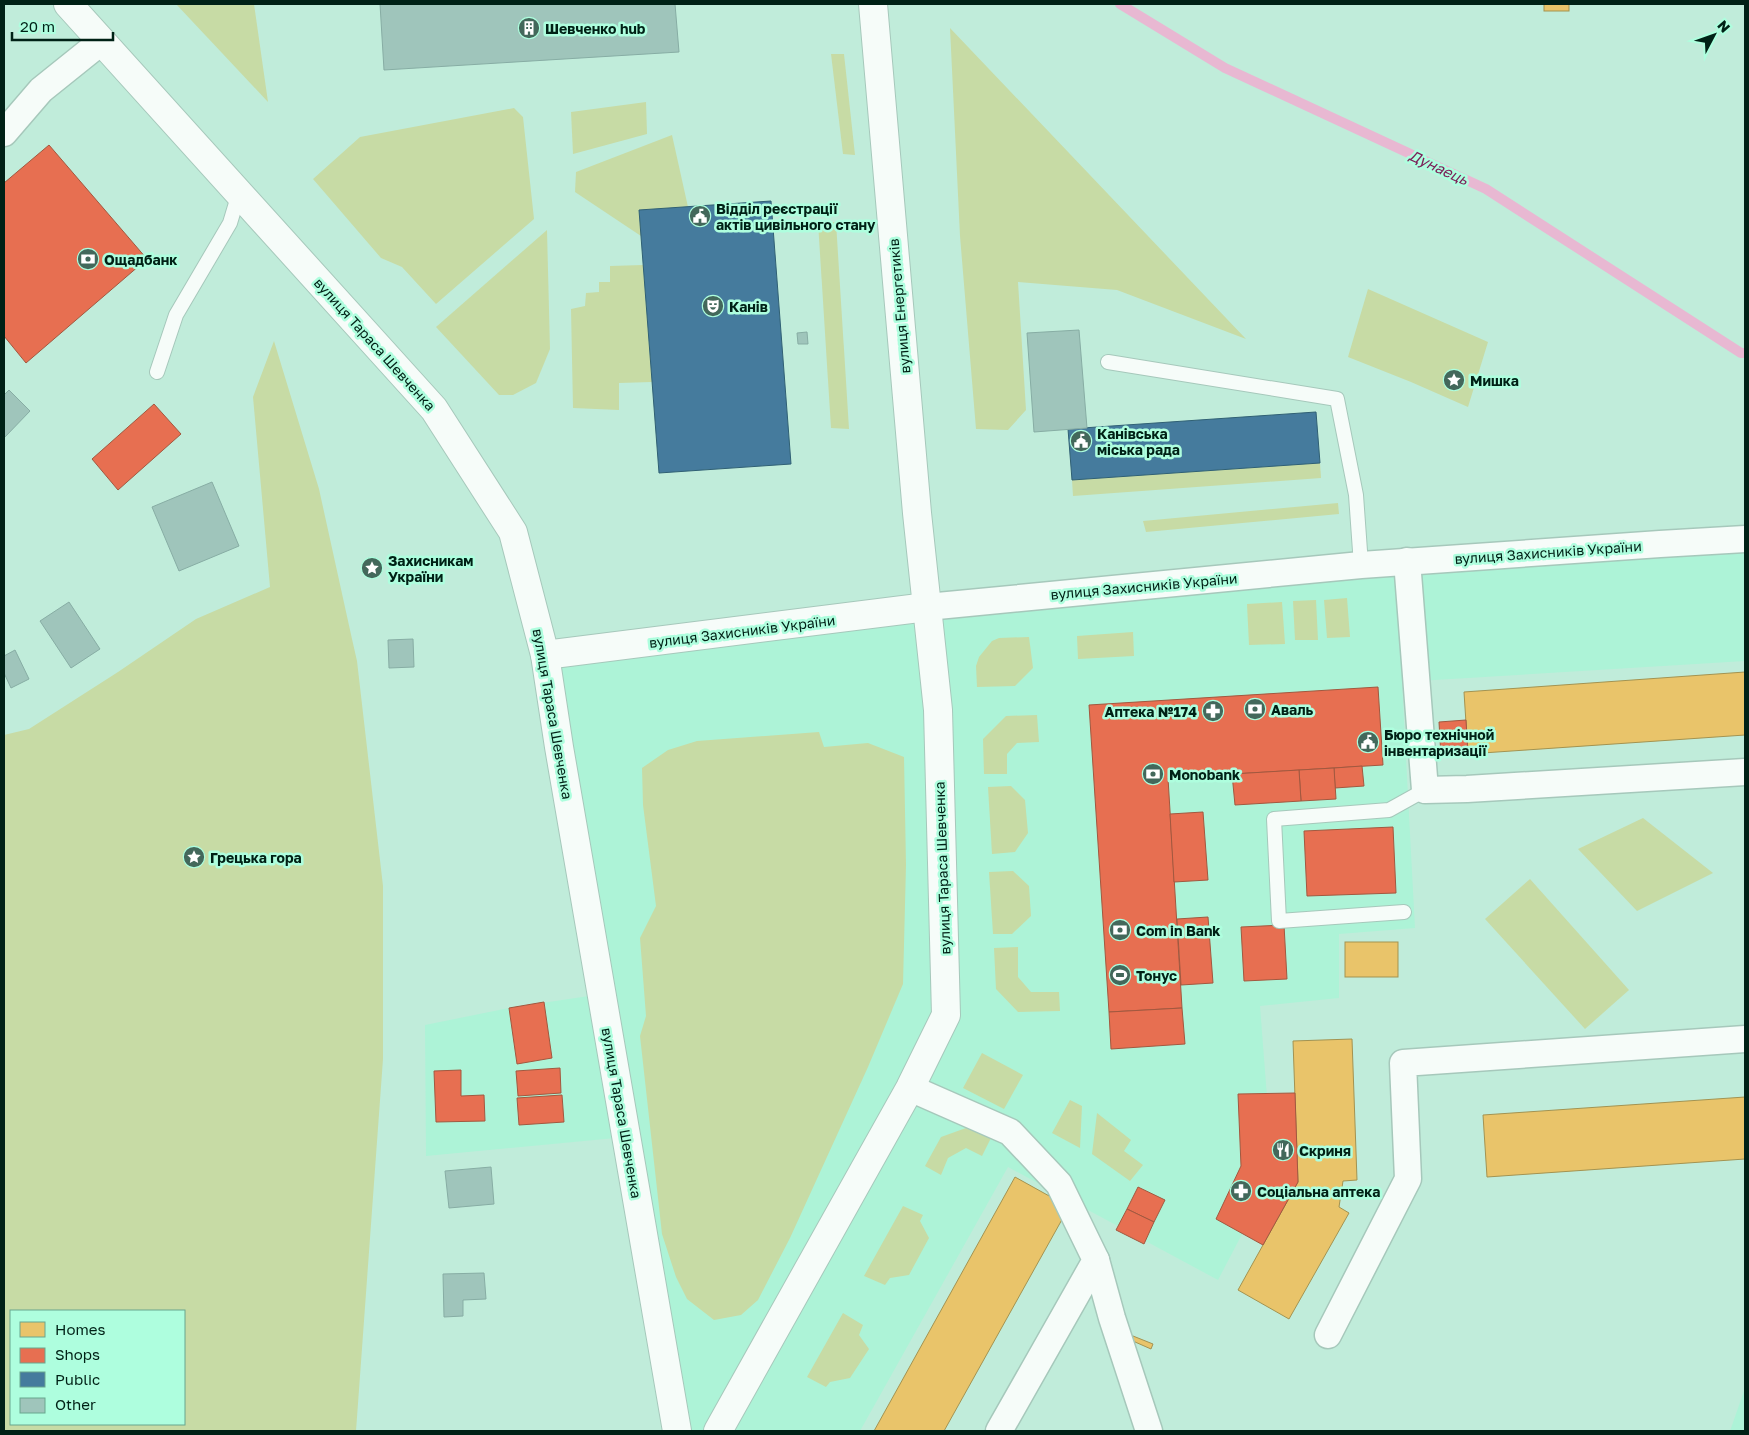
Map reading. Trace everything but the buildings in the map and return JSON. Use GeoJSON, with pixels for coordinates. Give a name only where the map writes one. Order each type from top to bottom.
{"type":"FeatureCollection","features":[{"type":"Feature","properties":{"kind":"main road","name":"вулиця Тараса Шевченка"},"geometry":{"type":"LineString","coordinates":[[68,4],[434,409],[513,532],[546,656],[560,757],[677,1431]]}},
{"type":"Feature","properties":{"kind":"main road","name":"вулиця Енергетиків"},"geometry":{"type":"LineString","coordinates":[[873,4],[917,513],[927,607]]}},
{"type":"Feature","properties":{"kind":"main road","name":"вулиця Тараса Шевченка"},"geometry":{"type":"LineString","coordinates":[[718,1431],[910,1088],[946,1015],[938,710],[927,607]]}},
{"type":"Feature","properties":{"kind":"main road","name":"вулиця Захисників України"},"geometry":{"type":"LineString","coordinates":[[546,656],[927,607]]}},
{"type":"Feature","properties":{"kind":"street"},"geometry":{"type":"LineString","coordinates":[[4,133],[41,90],[102,40]]}},
{"type":"Feature","properties":{"kind":"street","name":"вулиця Захисників України"},"geometry":{"type":"LineString","coordinates":[[927,607],[1361,565],[1745,540]]}},
{"type":"Feature","properties":{"kind":"street"},"geometry":{"type":"LineString","coordinates":[[1406,562],[1425,790],[1745,772]]}},
{"type":"Feature","properties":{"kind":"street"},"geometry":{"type":"LineString","coordinates":[[1328,1335],[1408,1179],[1403,1063],[1745,1039]]}},
{"type":"Feature","properties":{"kind":"street"},"geometry":{"type":"LineString","coordinates":[[910,1088],[1010,1132],[1059,1184],[1096,1260],[1112,1318],[1149,1431]]}},
{"type":"Feature","properties":{"kind":"street"},"geometry":{"type":"LineString","coordinates":[[999,1431],[1096,1260]]}},
{"type":"Feature","properties":{"kind":"lane"},"geometry":{"type":"LineString","coordinates":[[157,372],[176,315],[230,223],[239,192]]}},
{"type":"Feature","properties":{"kind":"lane"},"geometry":{"type":"LineString","coordinates":[[1108,362],[1337,399],[1356,495],[1361,565]]}},
{"type":"Feature","properties":{"kind":"lane"},"geometry":{"type":"LineString","coordinates":[[1404,912],[1280,920],[1274,819],[1389,810],[1425,790]]}},
{"type":"Feature","properties":{"kind":"shaded area"},"geometry":{"type":"Polygon","coordinates":[[[176,4],[254,4],[268,102],[176,4]]]}},
{"type":"Feature","properties":{"kind":"shaded area"},"geometry":{"type":"Polygon","coordinates":[[[950,28],[1246,339],[1117,290],[1018,282],[1026,410],[1008,430],[976,429],[960,236],[950,28]]]}},
{"type":"Feature","properties":{"kind":"shaded area"},"geometry":{"type":"Polygon","coordinates":[[[831,54],[844,54],[855,155],[843,154],[831,54]]]}},
{"type":"Feature","properties":{"kind":"shaded area"},"geometry":{"type":"Polygon","coordinates":[[[646,102],[647,134],[573,154],[571,112],[646,102]]]}},
{"type":"Feature","properties":{"kind":"shaded area"},"geometry":{"type":"Polygon","coordinates":[[[514,108],[523,117],[534,219],[436,304],[402,267],[381,258],[313,179],[360,137],[514,108]]]}},
{"type":"Feature","properties":{"kind":"shaded area"},"geometry":{"type":"Polygon","coordinates":[[[672,135],[688,207],[641,236],[575,192],[576,172],[672,135]]]}},
{"type":"Feature","properties":{"kind":"shaded area"},"geometry":{"type":"Polygon","coordinates":[[[818,222],[836,222],[849,429],[831,428],[818,222]]]}},
{"type":"Feature","properties":{"kind":"shaded area"},"geometry":{"type":"Polygon","coordinates":[[[547,230],[550,349],[536,383],[513,395],[499,395],[436,327],[547,230]]]}},
{"type":"Feature","properties":{"kind":"shaded area"},"geometry":{"type":"Polygon","coordinates":[[[643,265],[652,382],[619,383],[619,410],[573,408],[571,309],[585,306],[586,293],[599,292],[599,282],[610,282],[610,266],[643,265]]]}},
{"type":"Feature","properties":{"kind":"shaded area"},"geometry":{"type":"Polygon","coordinates":[[[1368,289],[1488,342],[1468,407],[1348,357],[1368,289]]]}},
{"type":"Feature","properties":{"kind":"shaded area"},"geometry":{"type":"Polygon","coordinates":[[[274,341],[319,489],[357,661],[383,886],[383,1059],[356,1431],[4,1431],[4,735],[29,729],[196,619],[270,587],[253,397],[274,341]]]}},
{"type":"Feature","properties":{"kind":"shaded area"},"geometry":{"type":"Polygon","coordinates":[[[1320,463],[1321,478],[1073,496],[1072,480],[1320,463]]]}},
{"type":"Feature","properties":{"kind":"shaded area"},"geometry":{"type":"Polygon","coordinates":[[[1338,503],[1339,514],[1146,532],[1143,521],[1338,503]]]}},
{"type":"Feature","properties":{"kind":"shaded area"},"geometry":{"type":"Polygon","coordinates":[[[1745,539],[1745,661],[1402,682],[1415,928],[1339,934],[1339,998],[1260,1006],[1273,1175],[1218,1280],[1008,1167],[860,1431],[677,1431],[626,1137],[426,1156],[425,1025],[509,1008],[602,994],[545,655],[1745,539]]]}},
{"type":"Feature","properties":{"kind":"shaded area"},"geometry":{"type":"Polygon","coordinates":[[[1347,598],[1350,637],[1327,638],[1324,600],[1347,598]]]}},
{"type":"Feature","properties":{"kind":"shaded area"},"geometry":{"type":"Polygon","coordinates":[[[1316,600],[1318,640],[1295,640],[1293,601],[1316,600]]]}},
{"type":"Feature","properties":{"kind":"shaded area"},"geometry":{"type":"Polygon","coordinates":[[[1282,602],[1285,644],[1249,645],[1247,604],[1282,602]]]}},
{"type":"Feature","properties":{"kind":"shaded area"},"geometry":{"type":"Polygon","coordinates":[[[1133,632],[1134,656],[1078,659],[1077,636],[1133,632]]]}},
{"type":"Feature","properties":{"kind":"shaded area"},"geometry":{"type":"Polygon","coordinates":[[[1029,637],[1033,668],[1015,686],[977,687],[976,666],[979,657],[992,641],[999,638],[1029,637]]]}},
{"type":"Feature","properties":{"kind":"shaded area"},"geometry":{"type":"Polygon","coordinates":[[[1037,715],[1039,742],[1017,743],[1007,754],[1007,774],[984,774],[983,739],[1006,716],[1037,715]]]}},
{"type":"Feature","properties":{"kind":"shaded area"},"geometry":{"type":"Polygon","coordinates":[[[819,732],[824,747],[868,743],[904,757],[906,865],[903,984],[868,1067],[790,1238],[758,1300],[741,1315],[714,1320],[687,1299],[676,1277],[662,1234],[640,1036],[646,1016],[640,938],[656,906],[643,805],[642,768],[668,750],[697,741],[819,732]]]}},
{"type":"Feature","properties":{"kind":"shaded area"},"geometry":{"type":"Polygon","coordinates":[[[1011,786],[1025,800],[1028,833],[1015,852],[992,854],[988,787],[1011,786]]]}},
{"type":"Feature","properties":{"kind":"shaded area"},"geometry":{"type":"Polygon","coordinates":[[[1643,818],[1713,873],[1637,911],[1578,849],[1643,818]]]}},
{"type":"Feature","properties":{"kind":"shaded area"},"geometry":{"type":"Polygon","coordinates":[[[1013,871],[1029,886],[1031,916],[1012,934],[993,934],[989,872],[1013,871]]]}},
{"type":"Feature","properties":{"kind":"shaded area"},"geometry":{"type":"Polygon","coordinates":[[[1530,879],[1629,990],[1585,1029],[1485,919],[1530,879]]]}},
{"type":"Feature","properties":{"kind":"shaded area"},"geometry":{"type":"Polygon","coordinates":[[[1018,947],[1018,977],[1031,992],[1059,992],[1060,1011],[1018,1012],[996,989],[994,948],[1018,947]]]}},
{"type":"Feature","properties":{"kind":"shaded area"},"geometry":{"type":"Polygon","coordinates":[[[982,1053],[1023,1075],[1004,1109],[963,1088],[982,1053]]]}},
{"type":"Feature","properties":{"kind":"shaded area"},"geometry":{"type":"Polygon","coordinates":[[[1070,1100],[1082,1106],[1080,1148],[1052,1133],[1070,1100]]]}},
{"type":"Feature","properties":{"kind":"shaded area"},"geometry":{"type":"Polygon","coordinates":[[[1097,1113],[1131,1140],[1124,1151],[1143,1165],[1130,1181],[1092,1154],[1097,1113]]]}},
{"type":"Feature","properties":{"kind":"shaded area"},"geometry":{"type":"Polygon","coordinates":[[[966,1128],[991,1138],[982,1156],[966,1148],[948,1158],[941,1175],[925,1166],[941,1137],[966,1128]]]}},
{"type":"Feature","properties":{"kind":"shaded area"},"geometry":{"type":"Polygon","coordinates":[[[903,1206],[923,1215],[920,1221],[929,1238],[909,1275],[890,1278],[885,1285],[864,1276],[903,1206]]]}},
{"type":"Feature","properties":{"kind":"shaded area"},"geometry":{"type":"Polygon","coordinates":[[[843,1313],[863,1325],[859,1335],[869,1349],[850,1378],[830,1382],[826,1387],[807,1377],[843,1313]]]}},
{"type":"Feature","properties":{"kind":"shaded area"},"geometry":{"type":"Polygon","coordinates":[[[1745,1388],[1745,1431],[1730,1431],[1745,1388]]]}},
{"type":"Feature","properties":{"kind":"waterway","name":"Дунаець"},"geometry":{"type":"LineString","coordinates":[[1120,4],[1225,68],[1486,189],[1741,353],[1745,353]]}},
{"type":"Feature","properties":{"kind":"place","name":"Шевченко hub"},"geometry":{"type":"Point","coordinates":[529,28]}},
{"type":"Feature","properties":{"kind":"place","name":"Відділ реєстрації актів цивільного стану"},"geometry":{"type":"Point","coordinates":[700,216]}},
{"type":"Feature","properties":{"kind":"place","name":"Ощадбанк"},"geometry":{"type":"Point","coordinates":[88,259]}},
{"type":"Feature","properties":{"kind":"place","name":"Канів"},"geometry":{"type":"Point","coordinates":[713,306]}},
{"type":"Feature","properties":{"kind":"place","name":"Мишка"},"geometry":{"type":"Point","coordinates":[1454,380]}},
{"type":"Feature","properties":{"kind":"place","name":"Канівська міська рада"},"geometry":{"type":"Point","coordinates":[1081,441]}},
{"type":"Feature","properties":{"kind":"place","name":"Захисникам України"},"geometry":{"type":"Point","coordinates":[372,568]}},
{"type":"Feature","properties":{"kind":"place","name":"Аваль"},"geometry":{"type":"Point","coordinates":[1255,709]}},
{"type":"Feature","properties":{"kind":"place","name":"Аптека №174"},"geometry":{"type":"Point","coordinates":[1213,711]}},
{"type":"Feature","properties":{"kind":"place","name":"Бюро технічной інвентаризації"},"geometry":{"type":"Point","coordinates":[1368,742]}},
{"type":"Feature","properties":{"kind":"place","name":"Monobank"},"geometry":{"type":"Point","coordinates":[1153,774]}},
{"type":"Feature","properties":{"kind":"place","name":"Грецька гора"},"geometry":{"type":"Point","coordinates":[194,857]}},
{"type":"Feature","properties":{"kind":"place","name":"Com in Bank"},"geometry":{"type":"Point","coordinates":[1120,930]}},
{"type":"Feature","properties":{"kind":"place","name":"Тонус"},"geometry":{"type":"Point","coordinates":[1120,975]}},
{"type":"Feature","properties":{"kind":"place","name":"Скриня"},"geometry":{"type":"Point","coordinates":[1283,1150]}},
{"type":"Feature","properties":{"kind":"place","name":"Соціальна аптека"},"geometry":{"type":"Point","coordinates":[1241,1191]}}]}
